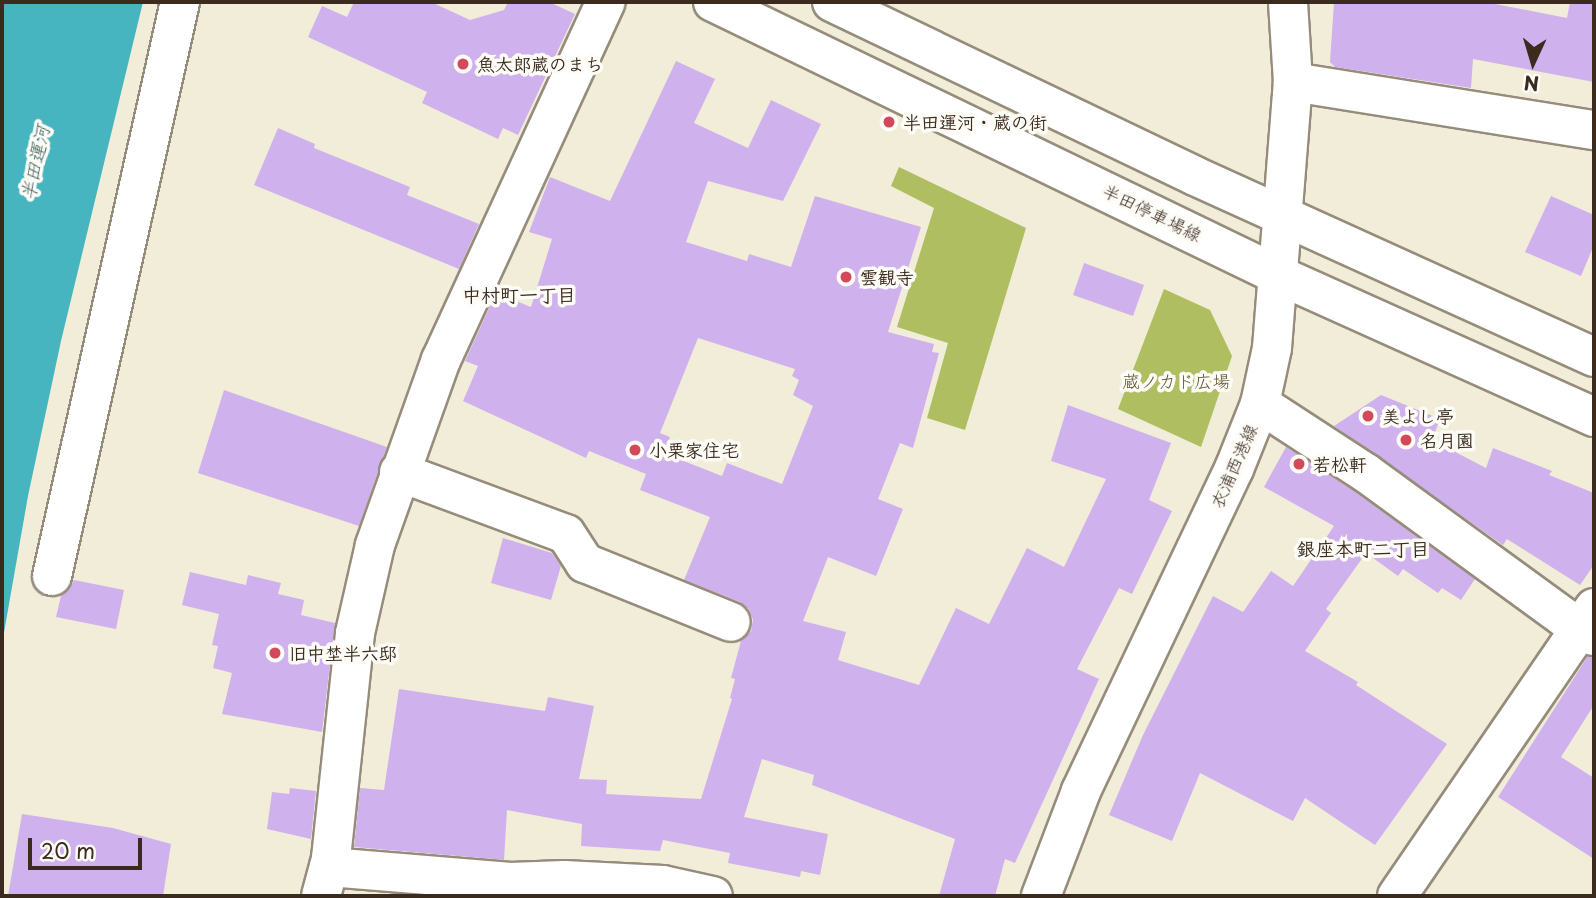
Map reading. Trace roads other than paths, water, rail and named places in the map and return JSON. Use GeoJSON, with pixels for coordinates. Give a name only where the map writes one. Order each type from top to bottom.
{"type":"FeatureCollection","features":[{"type":"Feature","properties":{"kind":"street"},"geometry":{"type":"LineString","coordinates":[[52,576],[180,2]]}},
{"type":"Feature","properties":{"kind":"street"},"geometry":{"type":"LineString","coordinates":[[606,2],[441,360],[375,545],[355,633],[325,882],[564,880],[663,885],[713,896]]}},
{"type":"Feature","properties":{"kind":"street","name":"半田停車場線"},"geometry":{"type":"LineString","coordinates":[[713,2],[1276,274],[1594,416]]}},
{"type":"Feature","properties":{"kind":"street"},"geometry":{"type":"LineString","coordinates":[[832,2],[1283,216],[1594,357]]}},
{"type":"Feature","properties":{"kind":"street","name":"衣浦西港線"},"geometry":{"type":"LineString","coordinates":[[1041,896],[1081,791],[1234,468],[1260,404],[1272,348],[1293,82],[1288,2]]}},
{"type":"Feature","properties":{"kind":"street"},"geometry":{"type":"LineString","coordinates":[[1293,82],[1594,130]]}},
{"type":"Feature","properties":{"kind":"street"},"geometry":{"type":"LineString","coordinates":[[1260,404],[1366,473],[1565,618],[1590,623],[1397,896]]}},
{"type":"Feature","properties":{"kind":"street"},"geometry":{"type":"LineString","coordinates":[[399,472],[566,534],[585,563],[731,622]]}},
{"type":"Feature","properties":{"kind":"water","name":"半田運河"},"geometry":{"type":"Polygon","coordinates":[[[2,2],[143,2],[61,341],[28,496],[2,644],[2,2]]]}},
{"type":"Feature","properties":{"kind":"place","name":"魚太郎蔵のまち"},"geometry":{"type":"Point","coordinates":[463,64]}},
{"type":"Feature","properties":{"kind":"place","name":"半田運河・蔵の街"},"geometry":{"type":"Point","coordinates":[889,122]}},
{"type":"Feature","properties":{"kind":"place","name":"雲観寺"},"geometry":{"type":"Point","coordinates":[846,277]}},
{"type":"Feature","properties":{"kind":"place","name":"美よし亭"},"geometry":{"type":"Point","coordinates":[1368,416]}},
{"type":"Feature","properties":{"kind":"place","name":"名月園"},"geometry":{"type":"Point","coordinates":[1406,440]}},
{"type":"Feature","properties":{"kind":"place","name":"小栗家住宅"},"geometry":{"type":"Point","coordinates":[635,450]}},
{"type":"Feature","properties":{"kind":"place","name":"若松軒"},"geometry":{"type":"Point","coordinates":[1299,464]}},
{"type":"Feature","properties":{"kind":"place","name":"旧中埜半六邸"},"geometry":{"type":"Point","coordinates":[275,653]}},
{"type":"Feature","properties":{"kind":"district","name":"中村町一丁目"},"geometry":{"type":"Point","coordinates":[519,295]}},
{"type":"Feature","properties":{"kind":"district","name":"銀座本町二丁目"},"geometry":{"type":"Point","coordinates":[1363,549]}},
{"type":"Feature","properties":{"kind":"park label","name":"蔵ノカド広場"},"geometry":{"type":"Point","coordinates":[1176,381]}}]}
